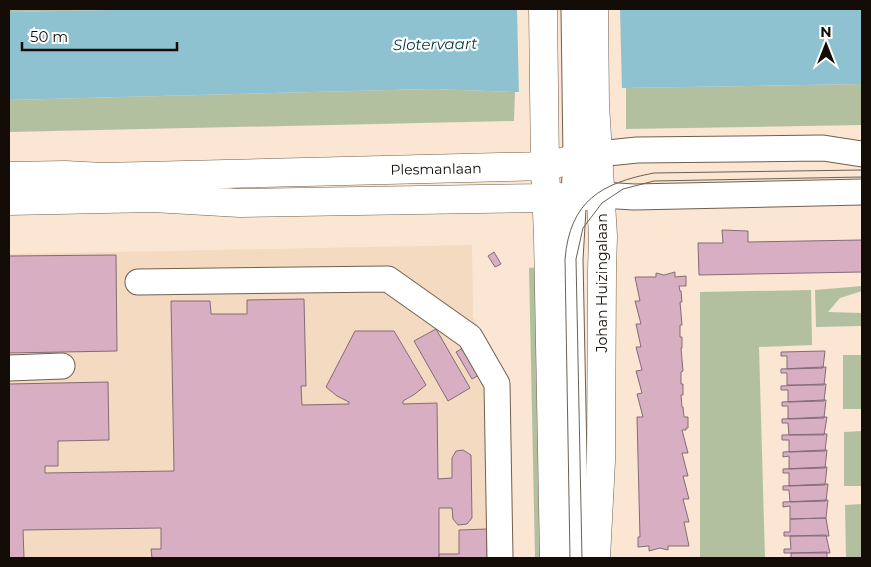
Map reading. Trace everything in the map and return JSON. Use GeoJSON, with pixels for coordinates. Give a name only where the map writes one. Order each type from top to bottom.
{"type":"FeatureCollection","features":[{"type":"Feature","properties":{"kind":"main road"},"geometry":{"type":"LineString","coordinates":[[543,9],[554,558]]}},
{"type":"Feature","properties":{"kind":"main road","name":"Johan Huizingalaan"},"geometry":{"type":"LineString","coordinates":[[594,9],[585,104],[587,156],[601,195],[604,236],[602,271],[601,461],[596,558]]}},
{"type":"Feature","properties":{"kind":"main road","name":"Plesmanlaan"},"geometry":{"type":"LineString","coordinates":[[9,176],[113,176],[545,166],[587,156]]}},
{"type":"Feature","properties":{"kind":"main road"},"geometry":{"type":"LineString","coordinates":[[9,201],[153,198],[240,203],[546,198],[601,195]]}},
{"type":"Feature","properties":{"kind":"street","name":"Johan Huizingalaan"},"geometry":{"type":"LineString","coordinates":[[574,9],[585,104]]}},
{"type":"Feature","properties":{"kind":"street","name":"Plesmanlaan"},"geometry":{"type":"LineString","coordinates":[[587,156],[637,150],[823,148],[862,154]]}},
{"type":"Feature","properties":{"kind":"street","name":"Johan Huizingalaan"},"geometry":{"type":"LineString","coordinates":[[576,558],[570,259],[574,196],[587,156]]}},
{"type":"Feature","properties":{"kind":"street"},"geometry":{"type":"LineString","coordinates":[[601,195],[654,197],[862,192]]}},
{"type":"Feature","properties":{"kind":"street"},"geometry":{"type":"LineString","coordinates":[[138,282],[388,279],[470,338],[497,384],[500,558]]}},
{"type":"Feature","properties":{"kind":"street"},"geometry":{"type":"LineString","coordinates":[[9,368],[62,366]]}},
{"type":"Feature","properties":{"kind":"shaded area"},"geometry":{"type":"Polygon","coordinates":[[[472,245],[473,317],[506,376],[511,558],[9,558],[9,254],[472,245]]]}},
{"type":"Feature","properties":{"kind":"green space"},"geometry":{"type":"Polygon","coordinates":[[[9,9],[161,9],[9,12],[9,9]]]}},
{"type":"Feature","properties":{"kind":"green space"},"geometry":{"type":"Polygon","coordinates":[[[862,84],[862,125],[626,129],[626,88],[862,84]]]}},
{"type":"Feature","properties":{"kind":"green space"},"geometry":{"type":"Polygon","coordinates":[[[431,89],[515,92],[514,121],[9,132],[9,100],[431,89]]]}},
{"type":"Feature","properties":{"kind":"green space"},"geometry":{"type":"Polygon","coordinates":[[[542,267],[549,558],[535,558],[529,268],[542,267]]]}},
{"type":"Feature","properties":{"kind":"green space"},"geometry":{"type":"Polygon","coordinates":[[[862,286],[862,291],[840,298],[828,312],[862,313],[862,326],[816,327],[815,290],[862,286]]]}},
{"type":"Feature","properties":{"kind":"green space"},"geometry":{"type":"Polygon","coordinates":[[[811,290],[812,345],[759,347],[765,558],[700,558],[700,292],[811,290]]]}},
{"type":"Feature","properties":{"kind":"green space"},"geometry":{"type":"Polygon","coordinates":[[[843,355],[862,355],[862,409],[843,409],[843,355]]]}},
{"type":"Feature","properties":{"kind":"green space"},"geometry":{"type":"Polygon","coordinates":[[[862,431],[862,486],[844,486],[844,432],[862,431]]]}},
{"type":"Feature","properties":{"kind":"green space"},"geometry":{"type":"Polygon","coordinates":[[[862,504],[862,558],[846,558],[845,505],[862,504]]]}},
{"type":"Feature","properties":{"kind":"water","name":"Slotervaart"},"geometry":{"type":"Polygon","coordinates":[[[161,9],[862,9],[862,84],[515,92],[431,89],[9,100],[9,12],[161,9]]]}},
{"type":"Feature","properties":{"kind":"pier"},"geometry":{"type":"Polygon","coordinates":[[[517,9],[620,9],[622,90],[519,95],[517,9]]]}},
{"type":"Feature","properties":{"kind":"building"},"geometry":{"type":"Polygon","coordinates":[[[722,230],[748,231],[748,242],[862,240],[862,272],[699,275],[698,243],[723,243],[722,230]]]}},
{"type":"Feature","properties":{"kind":"building"},"geometry":{"type":"Polygon","coordinates":[[[494,252],[501,264],[495,267],[488,256],[494,252]]]}},
{"type":"Feature","properties":{"kind":"building"},"geometry":{"type":"Polygon","coordinates":[[[116,255],[117,351],[9,353],[9,256],[116,255]]]}},
{"type":"Feature","properties":{"kind":"building"},"geometry":{"type":"Polygon","coordinates":[[[675,272],[675,277],[686,276],[686,286],[679,286],[682,302],[680,302],[682,325],[680,325],[680,337],[682,337],[683,371],[681,372],[681,384],[683,384],[683,395],[681,395],[684,417],[688,417],[688,428],[682,430],[688,453],[682,453],[688,476],[683,476],[689,499],[683,499],[689,522],[684,522],[689,546],[668,546],[668,550],[660,548],[649,551],[649,546],[638,547],[638,537],[640,537],[637,417],[643,417],[637,394],[642,393],[636,371],[642,370],[636,347],[641,347],[636,324],[641,324],[635,301],[640,301],[635,277],[656,277],[656,273],[664,275],[675,272]]]}},
{"type":"Feature","properties":{"kind":"building"},"geometry":{"type":"Polygon","coordinates":[[[304,299],[306,386],[301,386],[302,405],[349,404],[349,402],[337,396],[326,387],[355,331],[394,331],[426,385],[403,401],[403,404],[437,403],[438,479],[452,478],[452,458],[456,451],[463,450],[471,455],[472,518],[467,524],[458,525],[453,519],[452,508],[439,508],[439,558],[152,558],[151,549],[161,549],[161,528],[23,530],[24,558],[9,558],[9,384],[108,382],[109,440],[58,441],[58,466],[45,466],[45,473],[174,471],[171,301],[210,301],[211,314],[247,314],[247,300],[304,299]]]}},
{"type":"Feature","properties":{"kind":"building"},"geometry":{"type":"Polygon","coordinates":[[[436,329],[470,388],[448,401],[414,341],[436,329]]]}},
{"type":"Feature","properties":{"kind":"building"},"geometry":{"type":"Polygon","coordinates":[[[463,348],[479,375],[472,379],[456,352],[463,348]]]}},
{"type":"Feature","properties":{"kind":"building"},"geometry":{"type":"Polygon","coordinates":[[[825,351],[823,368],[787,369],[787,356],[781,356],[781,352],[825,351]]]}},
{"type":"Feature","properties":{"kind":"building"},"geometry":{"type":"Polygon","coordinates":[[[826,367],[824,385],[787,385],[787,373],[781,373],[781,369],[826,367]]]}},
{"type":"Feature","properties":{"kind":"building"},"geometry":{"type":"Polygon","coordinates":[[[826,384],[824,401],[788,402],[788,390],[781,390],[781,386],[826,384]]]}},
{"type":"Feature","properties":{"kind":"building"},"geometry":{"type":"Polygon","coordinates":[[[826,400],[824,418],[788,419],[788,406],[782,406],[782,402],[826,400]]]}},
{"type":"Feature","properties":{"kind":"building"},"geometry":{"type":"Polygon","coordinates":[[[827,417],[824,435],[789,435],[788,423],[782,423],[782,419],[827,417]]]}},
{"type":"Feature","properties":{"kind":"building"},"geometry":{"type":"Polygon","coordinates":[[[827,434],[825,451],[789,452],[789,440],[782,440],[782,435],[827,434]]]}},
{"type":"Feature","properties":{"kind":"building"},"geometry":{"type":"Polygon","coordinates":[[[827,450],[825,468],[789,469],[789,456],[783,457],[783,452],[827,450]]]}},
{"type":"Feature","properties":{"kind":"building"},"geometry":{"type":"Polygon","coordinates":[[[827,467],[825,485],[789,486],[789,473],[783,473],[783,469],[827,467]]]}},
{"type":"Feature","properties":{"kind":"building"},"geometry":{"type":"Polygon","coordinates":[[[828,484],[826,501],[790,502],[789,490],[783,490],[783,486],[828,484]]]}},
{"type":"Feature","properties":{"kind":"building"},"geometry":{"type":"Polygon","coordinates":[[[828,500],[826,518],[790,519],[790,506],[783,507],[783,502],[828,500]]]}},
{"type":"Feature","properties":{"kind":"building"},"geometry":{"type":"Polygon","coordinates":[[[826,518],[829,536],[784,536],[784,532],[790,532],[790,519],[826,518]]]}},
{"type":"Feature","properties":{"kind":"building"},"geometry":{"type":"Polygon","coordinates":[[[487,529],[487,558],[439,558],[439,554],[459,554],[459,530],[487,529]]]}},
{"type":"Feature","properties":{"kind":"building"},"geometry":{"type":"Polygon","coordinates":[[[826,535],[830,553],[784,553],[784,549],[791,549],[790,536],[826,535]]]}},
{"type":"Feature","properties":{"kind":"building"},"geometry":{"type":"Polygon","coordinates":[[[827,552],[827,558],[791,558],[791,553],[827,552]]]}},
{"type":"Feature","properties":{"kind":"tram line"},"geometry":{"type":"LineString","coordinates":[[570,558],[565,259],[568,239],[581,209],[604,189],[618,182],[654,173],[862,170]]}},
{"type":"Feature","properties":{"kind":"tram line"},"geometry":{"type":"LineString","coordinates":[[582,558],[576,259],[583,228],[602,203],[623,189],[654,181],[862,177]]}}]}
